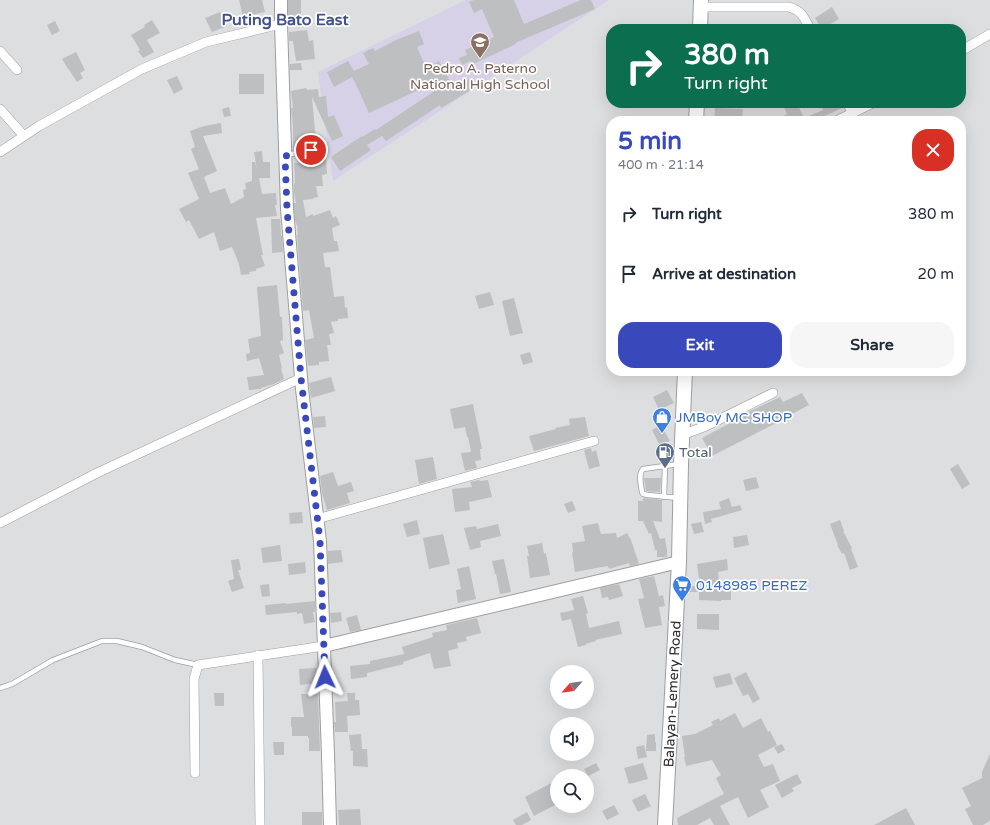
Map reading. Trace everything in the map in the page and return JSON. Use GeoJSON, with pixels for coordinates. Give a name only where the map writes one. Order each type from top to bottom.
{"type":"FeatureCollection","features":[{"type":"Feature","properties":{"kind":"main road"},"geometry":{"type":"LineString","coordinates":[[700,24],[701,4]]}},
{"type":"Feature","properties":{"kind":"main road","name":"Balayan-Lemery Road"},"geometry":{"type":"LineString","coordinates":[[665,825],[679,562],[685,376]]}},
{"type":"Feature","properties":{"kind":"street"},"geometry":{"type":"LineString","coordinates":[[281,0],[287,209],[301,378],[320,541],[330,825]]}},
{"type":"Feature","properties":{"kind":"street"},"geometry":{"type":"LineString","coordinates":[[701,4],[789,7],[798,10],[804,16],[808,24]]}},
{"type":"Feature","properties":{"kind":"street"},"geometry":{"type":"LineString","coordinates":[[0,152],[39,126],[142,69],[206,42],[281,24]]}},
{"type":"Feature","properties":{"kind":"street"},"geometry":{"type":"LineString","coordinates":[[966,49],[990,34]]}},
{"type":"Feature","properties":{"kind":"street"},"geometry":{"type":"LineString","coordinates":[[0,51],[18,70]]}},
{"type":"Feature","properties":{"kind":"street"},"geometry":{"type":"LineString","coordinates":[[850,108],[853,113]]}},
{"type":"Feature","properties":{"kind":"street"},"geometry":{"type":"LineString","coordinates":[[847,116],[863,108]]}},
{"type":"Feature","properties":{"kind":"street"},"geometry":{"type":"LineString","coordinates":[[0,109],[24,136]]}},
{"type":"Feature","properties":{"kind":"street"},"geometry":{"type":"LineString","coordinates":[[0,523],[97,473],[301,378]]}},
{"type":"Feature","properties":{"kind":"street"},"geometry":{"type":"LineString","coordinates":[[682,435],[706,426],[773,393]]}},
{"type":"Feature","properties":{"kind":"street"},"geometry":{"type":"LineString","coordinates":[[317,519],[594,440]]}},
{"type":"Feature","properties":{"kind":"street"},"geometry":{"type":"LineString","coordinates":[[195,773],[194,679],[198,665],[324,646],[679,562]]}},
{"type":"Feature","properties":{"kind":"street"},"geometry":{"type":"LineString","coordinates":[[258,655],[260,825]]}},
{"type":"Feature","properties":{"kind":"lane"},"geometry":{"type":"LineString","coordinates":[[285,156],[324,146]]}},
{"type":"Feature","properties":{"kind":"lane"},"geometry":{"type":"LineString","coordinates":[[680,498],[644,494],[642,492],[640,475],[641,471],[644,469],[681,464]]}},
{"type":"Feature","properties":{"kind":"lane"},"geometry":{"type":"LineString","coordinates":[[664,497],[665,466]]}},
{"type":"Feature","properties":{"kind":"lane"},"geometry":{"type":"LineString","coordinates":[[0,688],[12,684],[53,660],[102,641],[117,641],[175,660],[198,665]]}},
{"type":"Feature","properties":{"kind":"shaded area"},"geometry":{"type":"Polygon","coordinates":[[[466,0],[609,0],[333,181],[318,72],[466,0]]]}},
{"type":"Feature","properties":{"kind":"building"},"geometry":{"type":"Polygon","coordinates":[[[239,0],[262,0],[265,12],[243,17],[239,0]]]}},
{"type":"Feature","properties":{"kind":"building"},"geometry":{"type":"Polygon","coordinates":[[[288,0],[301,0],[301,19],[288,19],[288,0]]]}},
{"type":"Feature","properties":{"kind":"building"},"geometry":{"type":"Polygon","coordinates":[[[474,0],[514,0],[524,24],[581,0],[591,0],[595,9],[515,43],[516,44],[471,65],[470,61],[462,65],[459,58],[467,55],[465,50],[494,37],[482,9],[474,13],[469,2],[474,0]]]}},
{"type":"Feature","properties":{"kind":"building"},"geometry":{"type":"Polygon","coordinates":[[[832,7],[839,19],[830,24],[819,24],[815,18],[832,7]]]}},
{"type":"Feature","properties":{"kind":"building"},"geometry":{"type":"Polygon","coordinates":[[[220,12],[227,26],[212,32],[205,18],[220,12]]]}},
{"type":"Feature","properties":{"kind":"building"},"geometry":{"type":"Polygon","coordinates":[[[152,20],[160,33],[147,40],[154,52],[143,58],[131,35],[145,27],[144,25],[152,20]]]}},
{"type":"Feature","properties":{"kind":"building"},"geometry":{"type":"Polygon","coordinates":[[[55,21],[60,31],[52,35],[47,25],[55,21]]]}},
{"type":"Feature","properties":{"kind":"building"},"geometry":{"type":"Polygon","coordinates":[[[307,30],[309,41],[313,40],[315,59],[296,61],[293,41],[289,41],[289,32],[307,30]]]}},
{"type":"Feature","properties":{"kind":"building"},"geometry":{"type":"Polygon","coordinates":[[[419,31],[424,44],[417,47],[426,68],[439,61],[450,81],[452,79],[456,87],[469,79],[474,88],[441,108],[440,105],[386,141],[382,136],[367,145],[371,150],[340,171],[331,157],[362,136],[375,129],[376,130],[442,86],[438,81],[369,113],[352,77],[334,87],[327,72],[348,61],[354,71],[369,64],[363,53],[373,48],[375,51],[396,40],[419,31]]]}},
{"type":"Feature","properties":{"kind":"building"},"geometry":{"type":"Polygon","coordinates":[[[76,52],[85,70],[80,73],[83,78],[77,82],[62,59],[76,52]]]}},
{"type":"Feature","properties":{"kind":"building"},"geometry":{"type":"Polygon","coordinates":[[[301,63],[302,70],[290,70],[290,64],[301,63]]]}},
{"type":"Feature","properties":{"kind":"building"},"geometry":{"type":"Polygon","coordinates":[[[239,74],[264,74],[264,94],[239,94],[239,74]]]}},
{"type":"Feature","properties":{"kind":"building"},"geometry":{"type":"Polygon","coordinates":[[[177,76],[183,89],[174,94],[167,80],[177,76]]]}},
{"type":"Feature","properties":{"kind":"building"},"geometry":{"type":"Polygon","coordinates":[[[306,88],[307,90],[318,89],[319,97],[326,96],[328,117],[334,115],[343,136],[332,141],[312,97],[316,142],[306,142],[307,146],[293,148],[291,108],[293,108],[291,91],[306,88]]]}},
{"type":"Feature","properties":{"kind":"building"},"geometry":{"type":"Polygon","coordinates":[[[229,107],[231,116],[224,117],[222,109],[229,107]]]}},
{"type":"Feature","properties":{"kind":"building"},"geometry":{"type":"Polygon","coordinates":[[[715,108],[743,109],[742,116],[714,116],[715,108]]]}},
{"type":"Feature","properties":{"kind":"building"},"geometry":{"type":"Polygon","coordinates":[[[784,108],[799,108],[803,116],[783,116],[787,114],[784,108]]]}},
{"type":"Feature","properties":{"kind":"building"},"geometry":{"type":"Polygon","coordinates":[[[822,108],[842,108],[825,116],[809,116],[823,110],[822,108]]]}},
{"type":"Feature","properties":{"kind":"building"},"geometry":{"type":"Polygon","coordinates":[[[221,123],[222,133],[203,136],[217,171],[204,177],[210,193],[225,188],[231,204],[244,197],[243,190],[246,189],[245,183],[252,181],[252,162],[255,162],[257,170],[254,152],[262,151],[263,162],[270,162],[270,178],[259,178],[262,194],[276,193],[277,205],[275,205],[277,216],[256,218],[263,255],[261,255],[265,266],[256,269],[256,271],[249,272],[250,274],[241,275],[239,264],[232,247],[220,251],[214,232],[199,239],[189,220],[186,222],[179,209],[199,199],[188,173],[199,169],[191,149],[195,147],[190,131],[204,126],[221,123]]]}},
{"type":"Feature","properties":{"kind":"building"},"geometry":{"type":"Polygon","coordinates":[[[326,158],[327,174],[322,175],[323,186],[316,186],[318,197],[303,200],[306,217],[330,210],[333,218],[336,216],[340,225],[332,228],[334,241],[337,241],[339,251],[323,253],[325,267],[330,267],[334,297],[344,296],[348,318],[338,319],[338,321],[331,322],[334,333],[329,334],[331,345],[327,345],[329,361],[319,362],[319,365],[308,366],[305,340],[314,338],[309,310],[303,311],[297,235],[298,228],[295,220],[294,209],[294,203],[296,203],[294,193],[294,163],[326,158]]]}},
{"type":"Feature","properties":{"kind":"building"},"geometry":{"type":"Polygon","coordinates":[[[271,219],[280,219],[283,252],[272,253],[271,219]]]}},
{"type":"Feature","properties":{"kind":"building"},"geometry":{"type":"Polygon","coordinates":[[[277,285],[280,317],[282,317],[283,340],[280,341],[284,353],[279,355],[284,379],[261,389],[249,390],[247,377],[264,375],[259,358],[247,361],[246,354],[250,353],[248,339],[261,336],[257,287],[277,285]]]}},
{"type":"Feature","properties":{"kind":"building"},"geometry":{"type":"Polygon","coordinates":[[[490,292],[494,305],[479,309],[475,296],[490,292]]]}},
{"type":"Feature","properties":{"kind":"building"},"geometry":{"type":"Polygon","coordinates":[[[514,298],[523,333],[510,336],[502,301],[514,298]]]}},
{"type":"Feature","properties":{"kind":"building"},"geometry":{"type":"Polygon","coordinates":[[[530,352],[533,362],[523,365],[520,355],[530,352]]]}},
{"type":"Feature","properties":{"kind":"building"},"geometry":{"type":"Polygon","coordinates":[[[331,377],[335,391],[311,398],[309,383],[331,377]]]}},
{"type":"Feature","properties":{"kind":"building"},"geometry":{"type":"Polygon","coordinates":[[[667,390],[674,403],[659,410],[653,397],[667,390]]]}},
{"type":"Feature","properties":{"kind":"building"},"geometry":{"type":"Polygon","coordinates":[[[802,393],[809,405],[712,456],[702,438],[743,416],[742,415],[780,397],[783,402],[802,393]]]}},
{"type":"Feature","properties":{"kind":"building"},"geometry":{"type":"Polygon","coordinates":[[[473,404],[482,449],[480,449],[481,460],[475,461],[477,468],[465,471],[461,453],[471,452],[468,437],[465,427],[454,429],[450,409],[473,404]]]}},
{"type":"Feature","properties":{"kind":"building"},"geometry":{"type":"Polygon","coordinates":[[[325,416],[326,427],[314,428],[313,417],[325,416]]]}},
{"type":"Feature","properties":{"kind":"building"},"geometry":{"type":"Polygon","coordinates":[[[585,417],[589,436],[534,451],[529,436],[570,425],[569,419],[585,417]]]}},
{"type":"Feature","properties":{"kind":"building"},"geometry":{"type":"Polygon","coordinates":[[[661,425],[670,441],[660,446],[652,430],[661,425]]]}},
{"type":"Feature","properties":{"kind":"building"},"geometry":{"type":"Polygon","coordinates":[[[591,448],[592,452],[596,450],[600,466],[589,469],[584,450],[591,448]]]}},
{"type":"Feature","properties":{"kind":"building"},"geometry":{"type":"Polygon","coordinates":[[[433,457],[437,479],[419,484],[415,460],[433,457]]]}},
{"type":"Feature","properties":{"kind":"building"},"geometry":{"type":"Polygon","coordinates":[[[958,464],[970,484],[962,489],[950,469],[958,464]]]}},
{"type":"Feature","properties":{"kind":"building"},"geometry":{"type":"Polygon","coordinates":[[[333,472],[338,486],[351,482],[354,491],[347,493],[350,503],[327,510],[322,493],[320,476],[333,472]]]}},
{"type":"Feature","properties":{"kind":"building"},"geometry":{"type":"Polygon","coordinates":[[[756,477],[759,488],[746,491],[743,480],[756,477]]]}},
{"type":"Feature","properties":{"kind":"building"},"geometry":{"type":"Polygon","coordinates":[[[644,478],[661,478],[660,492],[646,491],[644,478]]]}},
{"type":"Feature","properties":{"kind":"building"},"geometry":{"type":"Polygon","coordinates":[[[488,480],[492,497],[469,502],[470,510],[455,512],[452,489],[472,487],[470,482],[488,480]]]}},
{"type":"Feature","properties":{"kind":"building"},"geometry":{"type":"Polygon","coordinates":[[[643,498],[662,500],[662,522],[653,521],[660,539],[665,538],[667,557],[657,557],[657,550],[655,550],[651,533],[649,534],[643,521],[638,521],[638,501],[643,501],[643,498]]]}},
{"type":"Feature","properties":{"kind":"building"},"geometry":{"type":"Polygon","coordinates":[[[729,498],[732,507],[740,505],[742,510],[711,519],[712,522],[705,524],[703,512],[721,509],[719,502],[729,498]]]}},
{"type":"Feature","properties":{"kind":"building"},"geometry":{"type":"Polygon","coordinates":[[[572,501],[576,510],[568,513],[564,504],[572,501]]]}},
{"type":"Feature","properties":{"kind":"building"},"geometry":{"type":"Polygon","coordinates":[[[302,512],[303,523],[290,524],[289,513],[302,512]]]}},
{"type":"Feature","properties":{"kind":"building"},"geometry":{"type":"Polygon","coordinates":[[[417,520],[420,534],[407,537],[403,524],[417,520]]]}},
{"type":"Feature","properties":{"kind":"building"},"geometry":{"type":"Polygon","coordinates":[[[840,520],[858,567],[850,570],[844,553],[842,554],[837,545],[830,524],[840,520]]]}},
{"type":"Feature","properties":{"kind":"building"},"geometry":{"type":"Polygon","coordinates":[[[701,522],[704,532],[694,534],[691,524],[701,522]]]}},
{"type":"Feature","properties":{"kind":"building"},"geometry":{"type":"Polygon","coordinates":[[[598,523],[601,534],[616,533],[617,538],[627,533],[631,540],[639,564],[630,566],[629,563],[609,569],[608,566],[575,572],[572,543],[585,541],[582,526],[598,523]]]}},
{"type":"Feature","properties":{"kind":"building"},"geometry":{"type":"Polygon","coordinates":[[[498,524],[501,536],[480,541],[481,547],[470,550],[464,528],[476,526],[477,529],[498,524]]]}},
{"type":"Feature","properties":{"kind":"building"},"geometry":{"type":"Polygon","coordinates":[[[443,534],[450,564],[429,569],[423,538],[443,534]]]}},
{"type":"Feature","properties":{"kind":"building"},"geometry":{"type":"Polygon","coordinates":[[[747,535],[749,545],[734,548],[733,537],[747,535]]]}},
{"type":"Feature","properties":{"kind":"building"},"geometry":{"type":"Polygon","coordinates":[[[542,543],[544,554],[546,553],[550,575],[530,578],[527,546],[542,543]]]}},
{"type":"Feature","properties":{"kind":"building"},"geometry":{"type":"Polygon","coordinates":[[[280,545],[282,561],[263,563],[261,548],[280,545]]]}},
{"type":"Feature","properties":{"kind":"building"},"geometry":{"type":"Polygon","coordinates":[[[341,550],[343,562],[328,564],[328,551],[341,550]]]}},
{"type":"Feature","properties":{"kind":"building"},"geometry":{"type":"Polygon","coordinates":[[[239,559],[241,570],[238,570],[244,588],[232,592],[228,581],[234,579],[231,560],[239,559]]]}},
{"type":"Feature","properties":{"kind":"building"},"geometry":{"type":"Polygon","coordinates":[[[504,559],[511,592],[500,594],[492,561],[504,559]]]}},
{"type":"Feature","properties":{"kind":"building"},"geometry":{"type":"Polygon","coordinates":[[[727,559],[728,570],[718,572],[720,589],[731,589],[731,600],[699,600],[699,592],[686,592],[686,586],[700,586],[697,564],[727,559]]]}},
{"type":"Feature","properties":{"kind":"building"},"geometry":{"type":"Polygon","coordinates":[[[305,562],[306,573],[289,575],[288,564],[305,562]]]}},
{"type":"Feature","properties":{"kind":"building"},"geometry":{"type":"Polygon","coordinates":[[[469,566],[476,599],[458,603],[456,590],[461,589],[457,569],[469,566]]]}},
{"type":"Feature","properties":{"kind":"building"},"geometry":{"type":"Polygon","coordinates":[[[654,576],[659,596],[663,595],[665,606],[659,607],[662,625],[645,628],[638,599],[644,598],[639,579],[654,576]]]}},
{"type":"Feature","properties":{"kind":"building"},"geometry":{"type":"Polygon","coordinates":[[[269,584],[270,596],[262,597],[260,585],[269,584]]]}},
{"type":"Feature","properties":{"kind":"building"},"geometry":{"type":"Polygon","coordinates":[[[619,584],[623,596],[609,600],[608,597],[602,598],[600,588],[619,584]]]}},
{"type":"Feature","properties":{"kind":"building"},"geometry":{"type":"Polygon","coordinates":[[[583,596],[588,613],[586,614],[589,628],[619,621],[622,634],[595,640],[596,641],[578,647],[571,619],[562,621],[560,613],[574,610],[571,599],[583,596]]]}},
{"type":"Feature","properties":{"kind":"building"},"geometry":{"type":"Polygon","coordinates":[[[315,601],[315,612],[313,612],[315,622],[304,624],[302,613],[297,614],[297,612],[266,615],[265,605],[315,601]]]}},
{"type":"Feature","properties":{"kind":"building"},"geometry":{"type":"Polygon","coordinates":[[[341,612],[342,621],[331,623],[330,613],[341,612]]]}},
{"type":"Feature","properties":{"kind":"building"},"geometry":{"type":"Polygon","coordinates":[[[697,614],[719,614],[719,630],[697,629],[697,614]]]}},
{"type":"Feature","properties":{"kind":"building"},"geometry":{"type":"Polygon","coordinates":[[[357,615],[361,630],[350,632],[346,618],[357,615]]]}},
{"type":"Feature","properties":{"kind":"building"},"geometry":{"type":"Polygon","coordinates":[[[477,618],[481,633],[466,637],[467,641],[457,643],[458,648],[448,651],[451,666],[434,669],[430,653],[403,662],[404,664],[367,673],[367,677],[351,679],[350,666],[370,664],[370,661],[404,654],[402,647],[433,637],[432,633],[447,630],[446,625],[477,618]]]}},
{"type":"Feature","properties":{"kind":"building"},"geometry":{"type":"Polygon","coordinates":[[[317,668],[318,683],[300,685],[299,669],[317,668]]]}},
{"type":"Feature","properties":{"kind":"building"},"geometry":{"type":"Polygon","coordinates":[[[746,672],[760,699],[753,703],[748,694],[743,696],[734,678],[746,672]]]}},
{"type":"Feature","properties":{"kind":"building"},"geometry":{"type":"Polygon","coordinates":[[[730,673],[733,684],[716,688],[713,677],[730,673]]]}},
{"type":"Feature","properties":{"kind":"building"},"geometry":{"type":"Polygon","coordinates":[[[214,693],[224,693],[224,706],[215,706],[214,693]]]}},
{"type":"Feature","properties":{"kind":"building"},"geometry":{"type":"Polygon","coordinates":[[[347,693],[355,693],[355,700],[359,700],[360,715],[347,716],[348,732],[335,732],[335,702],[348,701],[347,693]]]}},
{"type":"Feature","properties":{"kind":"building"},"geometry":{"type":"Polygon","coordinates":[[[301,694],[318,694],[320,751],[309,751],[308,736],[292,736],[291,717],[304,717],[301,694]]]}},
{"type":"Feature","properties":{"kind":"building"},"geometry":{"type":"Polygon","coordinates":[[[735,713],[743,728],[761,718],[777,745],[758,755],[764,767],[773,764],[780,781],[760,790],[769,807],[748,818],[738,797],[720,806],[730,825],[714,825],[710,818],[697,825],[678,825],[677,818],[724,794],[716,778],[721,775],[712,760],[686,766],[682,736],[695,734],[713,725],[711,722],[719,718],[720,721],[735,713]]]}},
{"type":"Feature","properties":{"kind":"building"},"geometry":{"type":"Polygon","coordinates":[[[361,734],[362,749],[367,749],[368,767],[353,766],[353,751],[351,751],[349,735],[361,734]]]}},
{"type":"Feature","properties":{"kind":"building"},"geometry":{"type":"Polygon","coordinates":[[[655,734],[656,751],[646,751],[647,735],[655,734]]]}},
{"type":"Feature","properties":{"kind":"building"},"geometry":{"type":"Polygon","coordinates":[[[273,742],[284,742],[284,755],[274,755],[273,742]]]}},
{"type":"Feature","properties":{"kind":"building"},"geometry":{"type":"Polygon","coordinates":[[[782,744],[785,750],[778,754],[774,747],[782,744]]]}},
{"type":"Feature","properties":{"kind":"building"},"geometry":{"type":"Polygon","coordinates":[[[644,745],[647,757],[638,759],[636,747],[644,745]]]}},
{"type":"Feature","properties":{"kind":"building"},"geometry":{"type":"Polygon","coordinates":[[[990,754],[990,821],[983,825],[973,825],[965,809],[971,806],[962,788],[982,778],[982,772],[990,754]]]}},
{"type":"Feature","properties":{"kind":"building"},"geometry":{"type":"Polygon","coordinates":[[[596,763],[600,770],[594,773],[594,769],[584,769],[596,763]]]}},
{"type":"Feature","properties":{"kind":"building"},"geometry":{"type":"Polygon","coordinates":[[[643,763],[648,779],[629,784],[624,768],[643,763]]]}},
{"type":"Feature","properties":{"kind":"building"},"geometry":{"type":"Polygon","coordinates":[[[797,774],[802,783],[792,788],[794,791],[782,798],[775,785],[797,774]]]}},
{"type":"Feature","properties":{"kind":"building"},"geometry":{"type":"Polygon","coordinates":[[[550,784],[550,808],[534,816],[525,797],[550,784]]]}},
{"type":"Feature","properties":{"kind":"building"},"geometry":{"type":"Polygon","coordinates":[[[645,794],[651,806],[638,812],[632,800],[645,794]]]}},
{"type":"Feature","properties":{"kind":"building"},"geometry":{"type":"Polygon","coordinates":[[[614,805],[619,814],[607,820],[602,811],[614,805]]]}},
{"type":"Feature","properties":{"kind":"building"},"geometry":{"type":"Polygon","coordinates":[[[906,808],[915,825],[874,825],[906,808]]]}},
{"type":"Feature","properties":{"kind":"building"},"geometry":{"type":"Polygon","coordinates":[[[360,809],[361,825],[339,825],[338,810],[360,809]]]}},
{"type":"Feature","properties":{"kind":"building"},"geometry":{"type":"Polygon","coordinates":[[[302,812],[322,812],[322,825],[302,825],[302,812]]]}},
{"type":"Feature","properties":{"kind":"building"},"geometry":{"type":"Polygon","coordinates":[[[527,812],[531,820],[522,825],[516,825],[513,820],[527,812]]]}},
{"type":"Feature","properties":{"kind":"place","name":"Pedro A. Paterno National High School"},"geometry":{"type":"Point","coordinates":[480,59]}},
{"type":"Feature","properties":{"kind":"place","name":"JMBoy MC SHOP"},"geometry":{"type":"Point","coordinates":[662,434]}},
{"type":"Feature","properties":{"kind":"place","name":"Total"},"geometry":{"type":"Point","coordinates":[665,469]}},
{"type":"Feature","properties":{"kind":"place","name":"0148985 PEREZ"},"geometry":{"type":"Point","coordinates":[682,602]}},
{"type":"Feature","properties":{"kind":"district","name":"Puting Bato East"},"geometry":{"type":"Point","coordinates":[285,19]}},
{"type":"Feature","properties":{"kind":"route"},"geometry":{"type":"LineString","coordinates":[[311,150],[285,156],[287,209],[301,378],[320,541],[325,677]]}}]}
